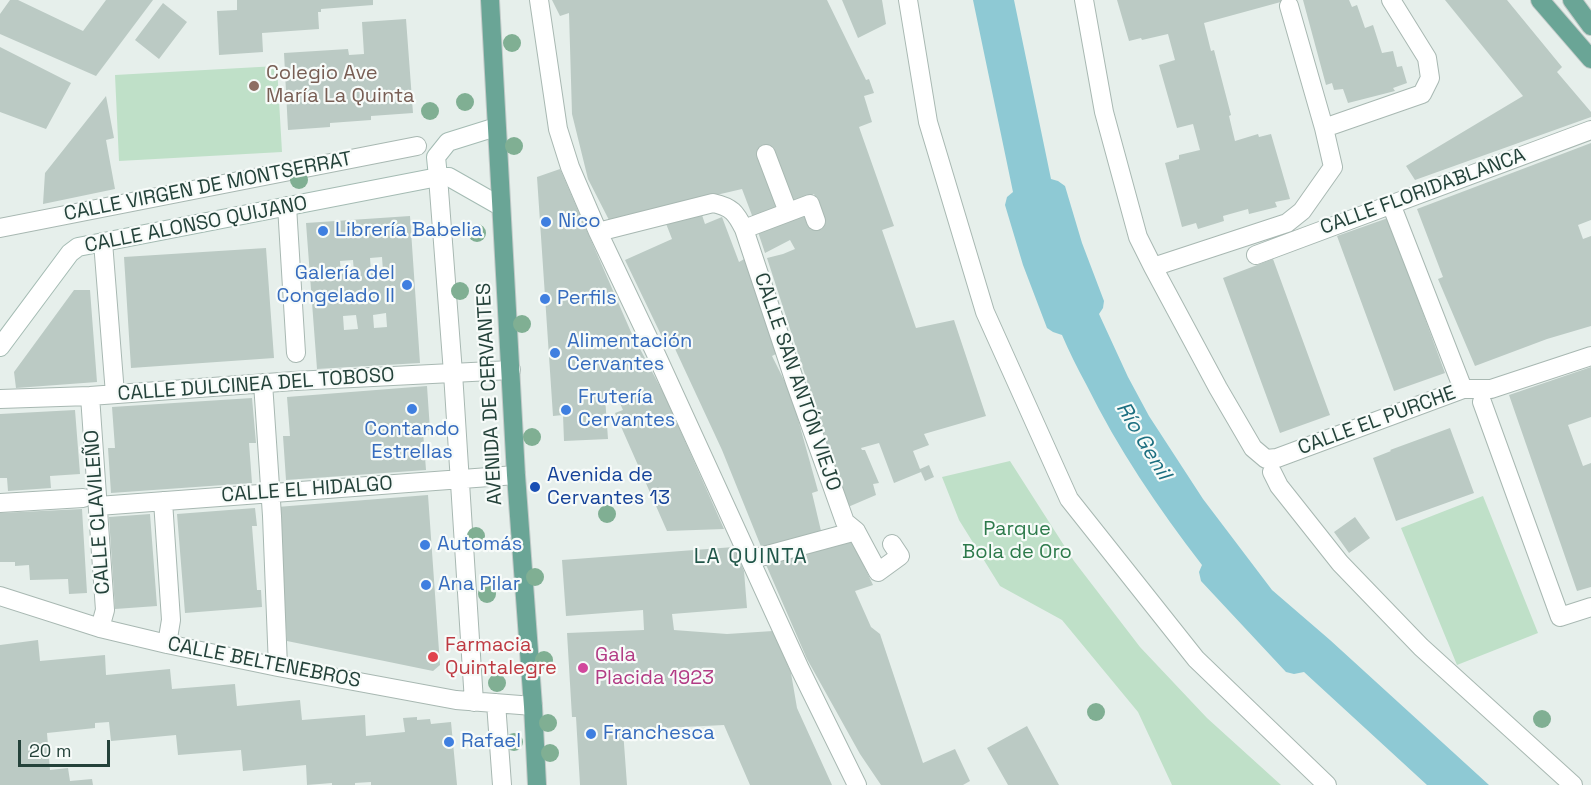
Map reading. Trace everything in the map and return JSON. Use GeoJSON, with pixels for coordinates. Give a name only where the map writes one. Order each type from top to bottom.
{"type":"FeatureCollection","features":[{"type":"Feature","properties":{"kind":"main road","name":"AVENIDA DE CERVANTES"},"geometry":{"type":"LineString","coordinates":[[490,0],[516,475],[537,785]]}},
{"type":"Feature","properties":{"kind":"main road"},"geometry":{"type":"LineString","coordinates":[[1540,0],[1591,59]]}},
{"type":"Feature","properties":{"kind":"main road"},"geometry":{"type":"LineString","coordinates":[[1572,0],[1591,26]]}},
{"type":"Feature","properties":{"kind":"street"},"geometry":{"type":"LineString","coordinates":[[538,0],[558,129],[570,167],[800,669],[857,785]]}},
{"type":"Feature","properties":{"kind":"street"},"geometry":{"type":"LineString","coordinates":[[908,0],[928,122],[985,312],[1069,499],[1196,658],[1327,785]]}},
{"type":"Feature","properties":{"kind":"street"},"geometry":{"type":"LineString","coordinates":[[1084,0],[1104,112],[1138,237],[1218,388],[1253,447],[1269,466],[1279,486],[1340,563],[1413,639],[1573,785]]}},
{"type":"Feature","properties":{"kind":"street"},"geometry":{"type":"LineString","coordinates":[[1324,128],[1422,94],[1430,78],[1427,58],[1391,0]]}},
{"type":"Feature","properties":{"kind":"street"},"geometry":{"type":"LineString","coordinates":[[1153,267],[1287,223],[1302,211],[1333,167],[1289,6]]}},
{"type":"Feature","properties":{"kind":"street"},"geometry":{"type":"LineString","coordinates":[[438,177],[436,157],[448,142],[496,127]]}},
{"type":"Feature","properties":{"kind":"street","name":"CALLE FLORIDABLANCA"},"geometry":{"type":"LineString","coordinates":[[1256,255],[1591,130]]}},
{"type":"Feature","properties":{"kind":"street","name":"CALLE VIRGEN DE MONTSERRAT"},"geometry":{"type":"LineString","coordinates":[[0,228],[417,146]]}},
{"type":"Feature","properties":{"kind":"street"},"geometry":{"type":"LineString","coordinates":[[766,154],[788,212]]}},
{"type":"Feature","properties":{"kind":"street","name":"CALLE ALONSO QUIJANO"},"geometry":{"type":"LineString","coordinates":[[0,347],[70,253],[78,247],[438,177],[449,177],[500,206]]}},
{"type":"Feature","properties":{"kind":"street","name":"AVENIDA DE CERVANTES"},"geometry":{"type":"LineString","coordinates":[[438,177],[474,702]]}},
{"type":"Feature","properties":{"kind":"street","name":"CALLE SAN ANTÓN VIEJO"},"geometry":{"type":"LineString","coordinates":[[598,232],[713,203],[727,206],[737,215],[744,229],[845,522],[856,531],[878,572],[900,556],[892,543]]}},
{"type":"Feature","properties":{"kind":"street"},"geometry":{"type":"LineString","coordinates":[[744,229],[810,204],[816,221]]}},
{"type":"Feature","properties":{"kind":"street"},"geometry":{"type":"LineString","coordinates":[[1391,204],[1462,389]]}},
{"type":"Feature","properties":{"kind":"street"},"geometry":{"type":"LineString","coordinates":[[287,206],[296,353]]}},
{"type":"Feature","properties":{"kind":"street"},"geometry":{"type":"LineString","coordinates":[[103,242],[115,394]]}},
{"type":"Feature","properties":{"kind":"street","name":"CALLE EL PURCHE"},"geometry":{"type":"LineString","coordinates":[[1269,466],[1277,458],[1462,389],[1491,389],[1591,356]]}},
{"type":"Feature","properties":{"kind":"street","name":"CALLE DULCINEA DEL TOBOSO"},"geometry":{"type":"LineString","coordinates":[[0,399],[90,396],[263,383],[511,370]]}},
{"type":"Feature","properties":{"kind":"street"},"geometry":{"type":"LineString","coordinates":[[263,383],[278,667]]}},
{"type":"Feature","properties":{"kind":"street","name":"CALLE CLAVILEÑO"},"geometry":{"type":"LineString","coordinates":[[90,396],[91,502],[105,610],[100,628]]}},
{"type":"Feature","properties":{"kind":"street","name":"CALLE EL PURCHE"},"geometry":{"type":"LineString","coordinates":[[1482,402],[1560,617],[1591,607]]}},
{"type":"Feature","properties":{"kind":"street","name":"CALLE EL HIDALGO"},"geometry":{"type":"LineString","coordinates":[[0,502],[163,501],[516,475]]}},
{"type":"Feature","properties":{"kind":"street"},"geometry":{"type":"LineString","coordinates":[[163,501],[171,611],[167,644]]}},
{"type":"Feature","properties":{"kind":"street"},"geometry":{"type":"LineString","coordinates":[[760,556],[856,531]]}},
{"type":"Feature","properties":{"kind":"street","name":"CALLE BELTENEBROS"},"geometry":{"type":"LineString","coordinates":[[0,596],[100,628],[278,667],[456,700],[533,706]]}},
{"type":"Feature","properties":{"kind":"street"},"geometry":{"type":"LineString","coordinates":[[496,703],[502,785]]}},
{"type":"Feature","properties":{"kind":"green space"},"geometry":{"type":"Polygon","coordinates":[[[277,66],[282,152],[119,161],[115,75],[277,66]]]}},
{"type":"Feature","properties":{"kind":"green space","name":"Parque Bola de Oro"},"geometry":{"type":"Polygon","coordinates":[[[1010,461],[1074,561],[1140,647],[1207,718],[1281,785],[1172,785],[1138,712],[1062,620],[1000,586],[959,520],[942,477],[1010,461]]]}},
{"type":"Feature","properties":{"kind":"green space"},"geometry":{"type":"Polygon","coordinates":[[[1483,496],[1538,633],[1457,665],[1401,528],[1483,496]]]}},
{"type":"Feature","properties":{"kind":"water","name":"Río Genil"},"geometry":{"type":"Polygon","coordinates":[[[973,0],[1014,0],[1051,179],[1065,186],[1082,243],[1104,301],[1099,314],[1149,416],[1203,499],[1272,590],[1489,785],[1427,785],[1304,672],[1294,674],[1286,672],[1201,581],[1199,572],[1202,565],[1154,500],[1125,455],[1098,408],[1062,335],[1047,328],[1023,265],[1005,205],[1007,197],[1013,192],[973,0]]]}},
{"type":"Feature","properties":{"kind":"building"},"geometry":{"type":"Polygon","coordinates":[[[10,0],[18,0],[83,31],[106,0],[153,0],[96,76],[0,34],[0,14],[10,0]]]}},
{"type":"Feature","properties":{"kind":"building"},"geometry":{"type":"Polygon","coordinates":[[[237,0],[373,0],[373,5],[321,9],[321,12],[318,12],[319,29],[262,33],[263,52],[219,55],[217,11],[237,10],[237,0]]]}},
{"type":"Feature","properties":{"kind":"building"},"geometry":{"type":"Polygon","coordinates":[[[552,0],[827,0],[866,80],[869,79],[874,93],[864,96],[872,122],[859,127],[894,226],[882,230],[916,328],[954,320],[986,416],[924,434],[929,445],[913,451],[920,469],[929,465],[934,477],[925,481],[921,472],[894,483],[879,443],[861,448],[865,450],[879,483],[873,484],[876,495],[848,507],[830,462],[833,461],[767,258],[795,249],[790,240],[765,253],[758,232],[805,214],[811,230],[826,222],[814,194],[789,204],[767,146],[758,149],[780,208],[753,218],[742,189],[609,220],[588,179],[572,114],[569,13],[560,16],[552,0]]]}},
{"type":"Feature","properties":{"kind":"building"},"geometry":{"type":"Polygon","coordinates":[[[842,0],[882,0],[886,24],[858,38],[842,0]]]}},
{"type":"Feature","properties":{"kind":"building"},"geometry":{"type":"Polygon","coordinates":[[[1117,0],[1288,0],[1204,23],[1211,51],[1214,50],[1231,115],[1229,116],[1235,141],[1258,134],[1259,137],[1271,134],[1290,199],[1275,202],[1277,207],[1249,214],[1248,209],[1223,216],[1224,221],[1198,229],[1196,223],[1182,227],[1165,163],[1179,159],[1179,155],[1200,150],[1193,124],[1177,128],[1159,65],[1175,60],[1168,34],[1129,41],[1117,0]]]}},
{"type":"Feature","properties":{"kind":"building"},"geometry":{"type":"Polygon","coordinates":[[[1303,0],[1349,0],[1352,7],[1357,5],[1365,28],[1373,25],[1382,53],[1393,51],[1397,67],[1402,66],[1407,83],[1393,88],[1395,91],[1348,103],[1343,89],[1334,90],[1332,83],[1326,85],[1303,0]]]}},
{"type":"Feature","properties":{"kind":"building"},"geometry":{"type":"Polygon","coordinates":[[[1445,0],[1507,0],[1562,67],[1557,72],[1591,112],[1591,117],[1415,180],[1406,166],[1523,96],[1445,0]]]}},
{"type":"Feature","properties":{"kind":"building"},"geometry":{"type":"Polygon","coordinates":[[[163,3],[187,22],[159,59],[135,40],[163,3]]]}},
{"type":"Feature","properties":{"kind":"building"},"geometry":{"type":"Polygon","coordinates":[[[406,19],[413,113],[371,116],[371,120],[330,123],[330,127],[288,130],[284,53],[348,49],[349,55],[364,54],[362,22],[406,19]]]}},
{"type":"Feature","properties":{"kind":"building"},"geometry":{"type":"Polygon","coordinates":[[[0,47],[71,83],[46,129],[0,112],[0,47]]]}},
{"type":"Feature","properties":{"kind":"building"},"geometry":{"type":"Polygon","coordinates":[[[106,96],[114,138],[106,140],[115,189],[43,204],[45,173],[106,96]]]}},
{"type":"Feature","properties":{"kind":"building"},"geometry":{"type":"Polygon","coordinates":[[[1591,143],[1591,220],[1578,225],[1583,239],[1591,236],[1591,326],[1547,339],[1475,366],[1438,279],[1443,277],[1417,209],[1591,143]]]}},
{"type":"Feature","properties":{"kind":"building"},"geometry":{"type":"Polygon","coordinates":[[[560,169],[631,332],[665,396],[724,529],[667,531],[615,413],[623,410],[617,397],[605,397],[608,439],[564,441],[563,415],[553,416],[537,177],[560,169]]]}},
{"type":"Feature","properties":{"kind":"building"},"geometry":{"type":"Polygon","coordinates":[[[701,212],[705,224],[722,217],[739,262],[746,258],[776,354],[772,356],[791,394],[818,491],[812,493],[822,535],[762,549],[722,450],[670,338],[664,341],[625,260],[672,239],[665,221],[701,212]]]}},
{"type":"Feature","properties":{"kind":"building"},"geometry":{"type":"Polygon","coordinates":[[[410,216],[420,363],[317,369],[306,223],[410,216]],[[382,257],[370,258],[371,271],[383,271],[382,257]],[[353,260],[340,261],[341,274],[354,272],[353,260]],[[386,313],[373,315],[374,328],[387,327],[386,313]],[[356,315],[343,316],[344,330],[358,329],[356,315]]]}},
{"type":"Feature","properties":{"kind":"building"},"geometry":{"type":"Polygon","coordinates":[[[1388,218],[1445,373],[1394,391],[1337,236],[1388,218]]]}},
{"type":"Feature","properties":{"kind":"building"},"geometry":{"type":"Polygon","coordinates":[[[266,248],[274,358],[131,368],[124,257],[266,248]]]}},
{"type":"Feature","properties":{"kind":"building"},"geometry":{"type":"Polygon","coordinates":[[[1273,259],[1330,415],[1280,433],[1223,278],[1273,259]]]}},
{"type":"Feature","properties":{"kind":"building"},"geometry":{"type":"Polygon","coordinates":[[[74,290],[90,290],[97,382],[16,388],[14,372],[74,290]]]}},
{"type":"Feature","properties":{"kind":"building"},"geometry":{"type":"Polygon","coordinates":[[[1591,367],[1591,417],[1568,425],[1583,466],[1591,463],[1591,587],[1577,591],[1509,395],[1591,367]]]}},
{"type":"Feature","properties":{"kind":"building"},"geometry":{"type":"Polygon","coordinates":[[[427,386],[430,430],[423,431],[426,470],[286,480],[283,436],[290,436],[287,397],[427,386]]]}},
{"type":"Feature","properties":{"kind":"building"},"geometry":{"type":"Polygon","coordinates":[[[252,398],[256,443],[249,443],[252,483],[111,493],[108,448],[115,448],[112,407],[252,398]]]}},
{"type":"Feature","properties":{"kind":"building"},"geometry":{"type":"Polygon","coordinates":[[[75,410],[80,474],[50,476],[51,488],[8,491],[7,478],[0,478],[0,414],[75,410]]]}},
{"type":"Feature","properties":{"kind":"building"},"geometry":{"type":"Polygon","coordinates":[[[1450,428],[1474,493],[1396,521],[1373,458],[1450,428]]]}},
{"type":"Feature","properties":{"kind":"building"},"geometry":{"type":"Polygon","coordinates":[[[428,495],[440,665],[433,671],[287,641],[277,507],[428,495]]]}},
{"type":"Feature","properties":{"kind":"building"},"geometry":{"type":"Polygon","coordinates":[[[255,508],[257,526],[252,526],[257,590],[261,590],[262,607],[185,613],[177,514],[255,508]]]}},
{"type":"Feature","properties":{"kind":"building"},"geometry":{"type":"Polygon","coordinates":[[[82,509],[87,593],[69,594],[68,579],[30,580],[29,565],[15,566],[15,562],[0,562],[0,513],[82,509]]]}},
{"type":"Feature","properties":{"kind":"building"},"geometry":{"type":"Polygon","coordinates":[[[150,514],[157,606],[115,609],[109,517],[150,514]]]}},
{"type":"Feature","properties":{"kind":"building"},"geometry":{"type":"Polygon","coordinates":[[[1355,517],[1370,538],[1349,553],[1334,532],[1355,517]]]}},
{"type":"Feature","properties":{"kind":"building"},"geometry":{"type":"Polygon","coordinates":[[[851,538],[873,585],[855,591],[871,627],[880,634],[923,763],[955,749],[970,781],[963,785],[881,785],[860,754],[807,659],[764,560],[851,538]]]}},
{"type":"Feature","properties":{"kind":"building"},"geometry":{"type":"Polygon","coordinates":[[[734,547],[744,571],[747,608],[672,614],[674,630],[727,634],[773,631],[791,673],[797,708],[832,785],[750,785],[724,725],[623,730],[627,785],[580,785],[576,717],[572,717],[567,633],[644,630],[643,610],[566,616],[562,560],[734,547]]]}},
{"type":"Feature","properties":{"kind":"building"},"geometry":{"type":"Polygon","coordinates":[[[38,640],[40,661],[105,655],[106,675],[170,669],[172,689],[235,684],[237,706],[300,700],[302,720],[365,715],[366,736],[405,732],[403,718],[430,719],[431,724],[451,722],[457,785],[371,785],[371,782],[355,783],[355,785],[332,785],[332,783],[307,785],[306,765],[243,771],[241,750],[178,755],[176,735],[111,741],[109,722],[95,723],[95,728],[47,733],[50,770],[68,768],[70,781],[92,779],[93,785],[0,785],[0,645],[38,640]]]}},
{"type":"Feature","properties":{"kind":"building"},"geometry":{"type":"Polygon","coordinates":[[[1027,726],[1059,785],[1008,785],[987,748],[1027,726]]]}},
{"type":"Feature","properties":{"kind":"place","name":"Colegio Ave María La Quinta"},"geometry":{"type":"Point","coordinates":[254,86]}},
{"type":"Feature","properties":{"kind":"place","name":"Nico"},"geometry":{"type":"Point","coordinates":[546,222]}},
{"type":"Feature","properties":{"kind":"place","name":"Librería Babelia"},"geometry":{"type":"Point","coordinates":[323,231]}},
{"type":"Feature","properties":{"kind":"place","name":"Galería del Congelado II"},"geometry":{"type":"Point","coordinates":[407,285]}},
{"type":"Feature","properties":{"kind":"place","name":"Perfils"},"geometry":{"type":"Point","coordinates":[545,299]}},
{"type":"Feature","properties":{"kind":"place","name":"Alimentación Cervantes"},"geometry":{"type":"Point","coordinates":[555,353]}},
{"type":"Feature","properties":{"kind":"place","name":"Contando Estrellas"},"geometry":{"type":"Point","coordinates":[412,409]}},
{"type":"Feature","properties":{"kind":"place","name":"Frutería Cervantes"},"geometry":{"type":"Point","coordinates":[566,410]}},
{"type":"Feature","properties":{"kind":"place","name":"Avenida de Cervantes 13"},"geometry":{"type":"Point","coordinates":[535,487]}},
{"type":"Feature","properties":{"kind":"place","name":"Automás"},"geometry":{"type":"Point","coordinates":[425,545]}},
{"type":"Feature","properties":{"kind":"place","name":"Ana Pilar"},"geometry":{"type":"Point","coordinates":[426,585]}},
{"type":"Feature","properties":{"kind":"place","name":"Farmacia Quintalegre"},"geometry":{"type":"Point","coordinates":[433,657]}},
{"type":"Feature","properties":{"kind":"place","name":"Gala Placida 1923"},"geometry":{"type":"Point","coordinates":[583,668]}},
{"type":"Feature","properties":{"kind":"place","name":"Franchesca"},"geometry":{"type":"Point","coordinates":[591,734]}},
{"type":"Feature","properties":{"kind":"place","name":"Rafael"},"geometry":{"type":"Point","coordinates":[449,742]}},
{"type":"Feature","properties":{"kind":"district","name":"LA QUINTA"},"geometry":{"type":"Point","coordinates":[751,557]}}]}
